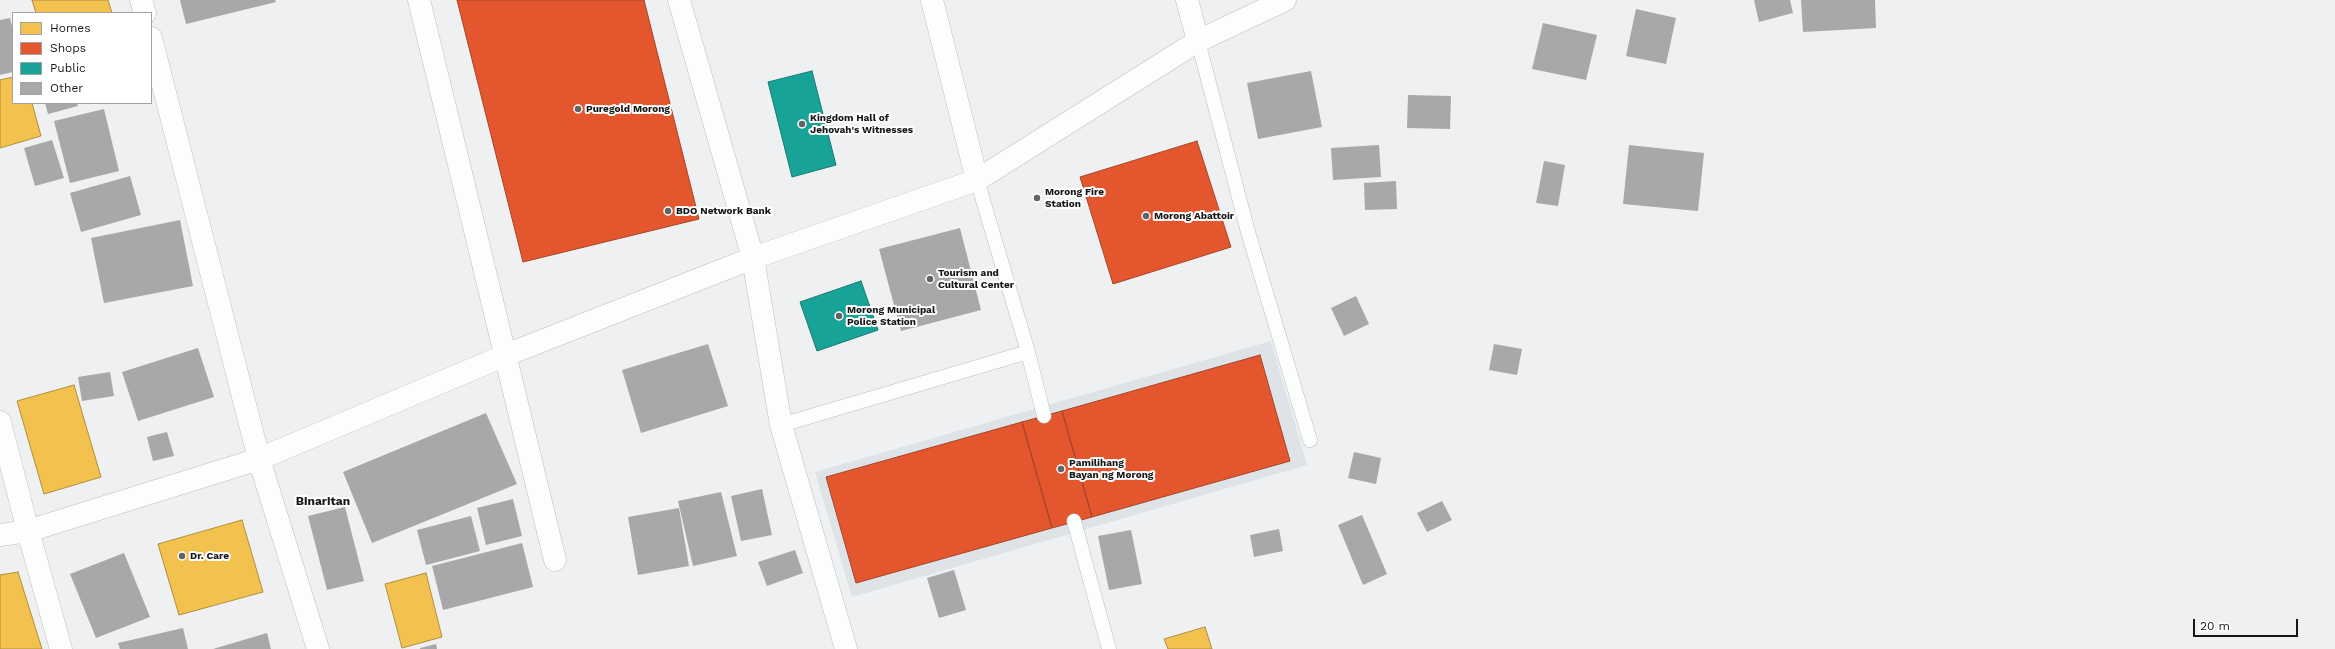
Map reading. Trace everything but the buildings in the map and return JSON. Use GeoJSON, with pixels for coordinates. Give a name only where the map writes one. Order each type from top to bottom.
{"type":"FeatureCollection","features":[{"type":"Feature","properties":{"kind":"street"},"geometry":{"type":"LineString","coordinates":[[141,0],[144,12]]}},
{"type":"Feature","properties":{"kind":"street"},"geometry":{"type":"LineString","coordinates":[[419,0],[555,560]]}},
{"type":"Feature","properties":{"kind":"street"},"geometry":{"type":"LineString","coordinates":[[680,0],[753,258],[781,425],[846,649]]}},
{"type":"Feature","properties":{"kind":"street"},"geometry":{"type":"LineString","coordinates":[[932,0],[977,180]]}},
{"type":"Feature","properties":{"kind":"street"},"geometry":{"type":"LineString","coordinates":[[1187,0],[1198,41]]}},
{"type":"Feature","properties":{"kind":"street"},"geometry":{"type":"LineString","coordinates":[[0,534],[28,531],[259,459],[506,355],[753,258],[977,180],[1198,41],[1285,0]]}},
{"type":"Feature","properties":{"kind":"street"},"geometry":{"type":"LineString","coordinates":[[152,42],[259,459],[318,649]]}},
{"type":"Feature","properties":{"kind":"street"},"geometry":{"type":"LineString","coordinates":[[0,422],[28,531],[61,649]]}},
{"type":"Feature","properties":{"kind":"lane"},"geometry":{"type":"LineString","coordinates":[[1198,41],[1248,232],[1310,440]]}},
{"type":"Feature","properties":{"kind":"lane"},"geometry":{"type":"LineString","coordinates":[[977,180],[1028,352],[1044,416]]}},
{"type":"Feature","properties":{"kind":"lane"},"geometry":{"type":"LineString","coordinates":[[781,425],[1028,352]]}},
{"type":"Feature","properties":{"kind":"lane"},"geometry":{"type":"LineString","coordinates":[[1074,522],[1109,649]]}},
{"type":"Feature","properties":{"kind":"shaded area","name":"Pamilihang Bayan ng Morong"},"geometry":{"type":"Polygon","coordinates":[[[1271,341],[1307,465],[852,597],[815,472],[1271,341]]]}},
{"type":"Feature","properties":{"kind":"place","name":"Puregold Morong"},"geometry":{"type":"Point","coordinates":[578,109]}},
{"type":"Feature","properties":{"kind":"place","name":"Kingdom Hall of Jehovah's Witnesses"},"geometry":{"type":"Point","coordinates":[802,124]}},
{"type":"Feature","properties":{"kind":"place","name":"Morong Fire Station"},"geometry":{"type":"Point","coordinates":[1037,198]}},
{"type":"Feature","properties":{"kind":"place","name":"BDO Network Bank"},"geometry":{"type":"Point","coordinates":[668,211]}},
{"type":"Feature","properties":{"kind":"place","name":"Morong Abattoir"},"geometry":{"type":"Point","coordinates":[1146,216]}},
{"type":"Feature","properties":{"kind":"place","name":"Tourism and Cultural Center"},"geometry":{"type":"Point","coordinates":[930,279]}},
{"type":"Feature","properties":{"kind":"place","name":"Morong Municipal Police Station"},"geometry":{"type":"Point","coordinates":[839,316]}},
{"type":"Feature","properties":{"kind":"place","name":"Pamilihang Bayan ng Morong"},"geometry":{"type":"Point","coordinates":[1061,469]}},
{"type":"Feature","properties":{"kind":"place","name":"Dr. Care"},"geometry":{"type":"Point","coordinates":[182,556]}},
{"type":"Feature","properties":{"kind":"district","name":"Binaritan"},"geometry":{"type":"Point","coordinates":[323,501]}}]}
